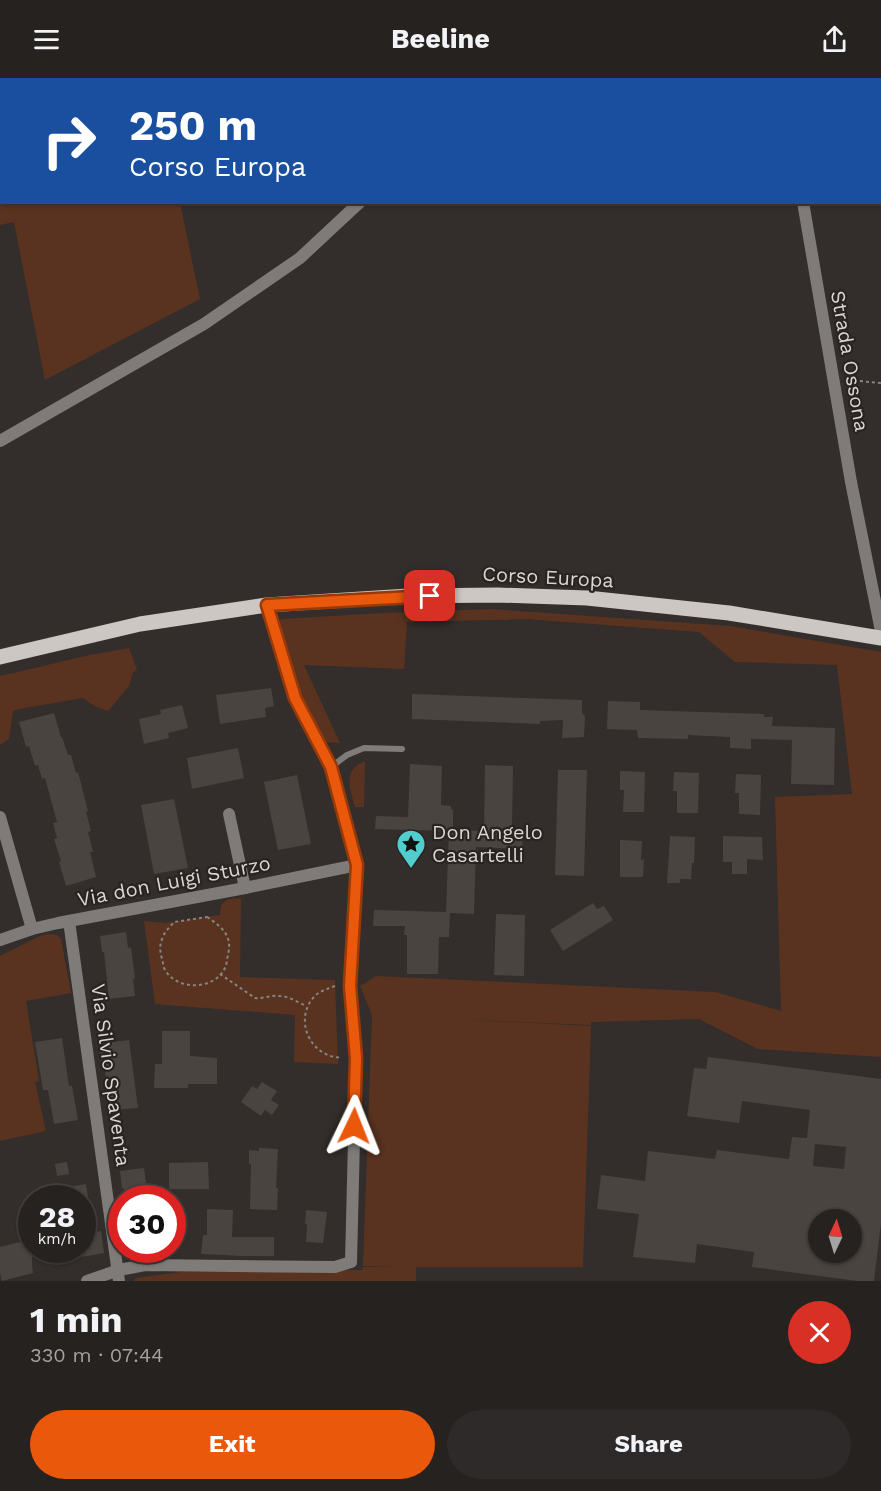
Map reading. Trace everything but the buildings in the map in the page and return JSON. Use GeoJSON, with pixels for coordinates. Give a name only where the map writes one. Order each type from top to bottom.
{"type":"FeatureCollection","features":[{"type":"Feature","properties":{"kind":"main road","name":"Corso Europa"},"geometry":{"type":"LineString","coordinates":[[0,657],[140,624],[267,605],[408,596],[498,595],[587,598],[729,613],[881,638]]}},
{"type":"Feature","properties":{"kind":"street"},"geometry":{"type":"LineString","coordinates":[[0,441],[204,324],[300,258],[358,204]]}},
{"type":"Feature","properties":{"kind":"street","name":"Strada Ossona"},"geometry":{"type":"LineString","coordinates":[[802,204],[851,482],[881,631]]}},
{"type":"Feature","properties":{"kind":"street"},"geometry":{"type":"LineString","coordinates":[[87,1281],[119,1275],[145,1265],[335,1267],[351,1262],[356,1058],[350,986],[357,865],[331,767],[295,698],[267,605]]}},
{"type":"Feature","properties":{"kind":"street"},"geometry":{"type":"LineString","coordinates":[[229,814],[244,888]]}},
{"type":"Feature","properties":{"kind":"street"},"geometry":{"type":"LineString","coordinates":[[0,818],[32,929]]}},
{"type":"Feature","properties":{"kind":"street","name":"Via don Luigi Sturzo"},"geometry":{"type":"LineString","coordinates":[[0,940],[32,929],[69,921],[357,865]]}},
{"type":"Feature","properties":{"kind":"street","name":"Via Silvio Spaventa"},"geometry":{"type":"LineString","coordinates":[[69,921],[119,1275]]}},
{"type":"Feature","properties":{"kind":"lane"},"geometry":{"type":"LineString","coordinates":[[331,767],[364,748],[402,749]]}},
{"type":"Feature","properties":{"kind":"path"},"geometry":{"type":"LineString","coordinates":[[833,378],[881,383]]}},
{"type":"Feature","properties":{"kind":"path"},"geometry":{"type":"LineString","coordinates":[[207,917],[219,925],[227,936],[230,948],[225,969],[220,974],[202,985],[188,985],[174,980],[164,969],[159,950],[163,935],[174,922],[207,917]]}},
{"type":"Feature","properties":{"kind":"path"},"geometry":{"type":"LineString","coordinates":[[220,974],[255,998],[286,997],[308,1006]]}},
{"type":"Feature","properties":{"kind":"path"},"geometry":{"type":"LineString","coordinates":[[350,986],[334,986],[321,991],[308,1006],[304,1021],[307,1035],[316,1049],[329,1056],[356,1058]]}},
{"type":"Feature","properties":{"kind":"shaded area"},"geometry":{"type":"Polygon","coordinates":[[[0,204],[180,204],[200,299],[45,380],[14,222],[0,225],[0,204]]]}},
{"type":"Feature","properties":{"kind":"shaded area"},"geometry":{"type":"Polygon","coordinates":[[[491,609],[730,626],[881,652],[881,1057],[758,1049],[699,1019],[591,1022],[591,1025],[452,1019],[591,1026],[583,1267],[416,1267],[416,1281],[134,1281],[136,1278],[181,1272],[362,1270],[363,1267],[397,1267],[363,1266],[372,1015],[360,986],[376,976],[715,992],[781,1011],[775,797],[852,794],[837,665],[735,662],[699,632],[526,619],[407,622],[404,669],[304,665],[340,743],[324,742],[303,703],[278,626],[281,619],[491,609]]]}},
{"type":"Feature","properties":{"kind":"shaded area"},"geometry":{"type":"Polygon","coordinates":[[[129,648],[137,670],[133,672],[129,686],[108,711],[94,706],[83,698],[19,709],[13,711],[9,739],[0,745],[0,676],[129,648]]]}},
{"type":"Feature","properties":{"kind":"shaded area"},"geometry":{"type":"Polygon","coordinates":[[[365,761],[364,807],[355,807],[349,781],[350,775],[353,769],[365,761]]]}},
{"type":"Feature","properties":{"kind":"shaded area"},"geometry":{"type":"Polygon","coordinates":[[[241,898],[240,977],[335,980],[338,1064],[294,1062],[295,1015],[155,1004],[144,921],[165,923],[220,915],[221,905],[228,899],[241,898]]]}},
{"type":"Feature","properties":{"kind":"shaded area"},"geometry":{"type":"Polygon","coordinates":[[[57,935],[61,939],[71,993],[26,1001],[39,1081],[35,1082],[46,1131],[0,1141],[0,956],[40,936],[57,935]]]}},
{"type":"Feature","properties":{"kind":"place","name":"Don Angelo Casartelli"},"geometry":{"type":"Point","coordinates":[411,870]}},
{"type":"Feature","properties":{"kind":"route"},"geometry":{"type":"LineString","coordinates":[[354,1126],[356,1058],[350,986],[357,865],[331,767],[295,698],[267,605],[430,596]]}}]}
